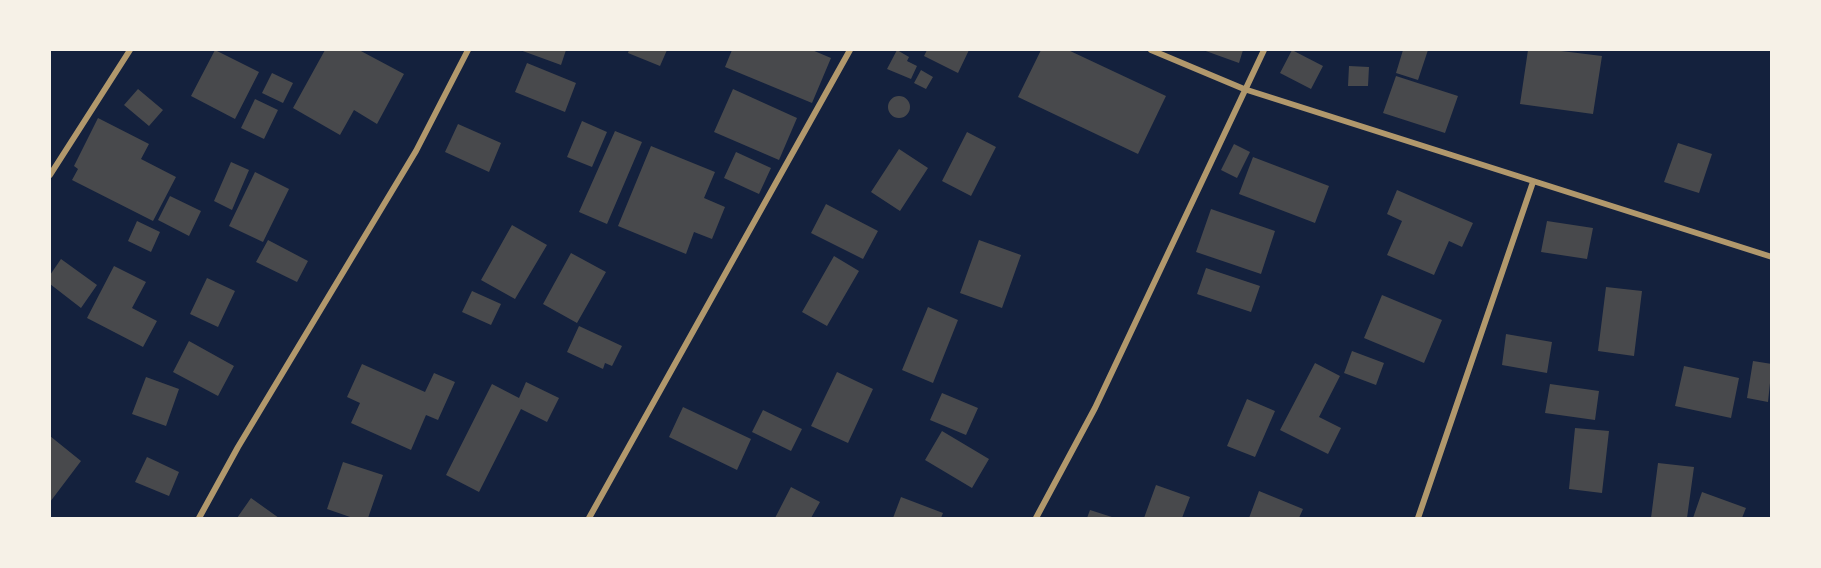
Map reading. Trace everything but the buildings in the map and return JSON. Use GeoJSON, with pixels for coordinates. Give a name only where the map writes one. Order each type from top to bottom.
{"type":"FeatureCollection","features":[{"type":"Feature","properties":{"kind":"street"},"geometry":{"type":"LineString","coordinates":[[50,175],[130,50]]}},
{"type":"Feature","properties":{"kind":"street"},"geometry":{"type":"LineString","coordinates":[[199,519],[238,447],[416,151],[468,50]]}},
{"type":"Feature","properties":{"kind":"street"},"geometry":{"type":"LineString","coordinates":[[589,519],[850,50]]}},
{"type":"Feature","properties":{"kind":"street"},"geometry":{"type":"LineString","coordinates":[[1150,50],[1244,89],[1772,257]]}},
{"type":"Feature","properties":{"kind":"street"},"geometry":{"type":"LineString","coordinates":[[1036,519],[1095,408],[1264,50]]}},
{"type":"Feature","properties":{"kind":"street"},"geometry":{"type":"LineString","coordinates":[[1418,519],[1533,182]]}}]}
